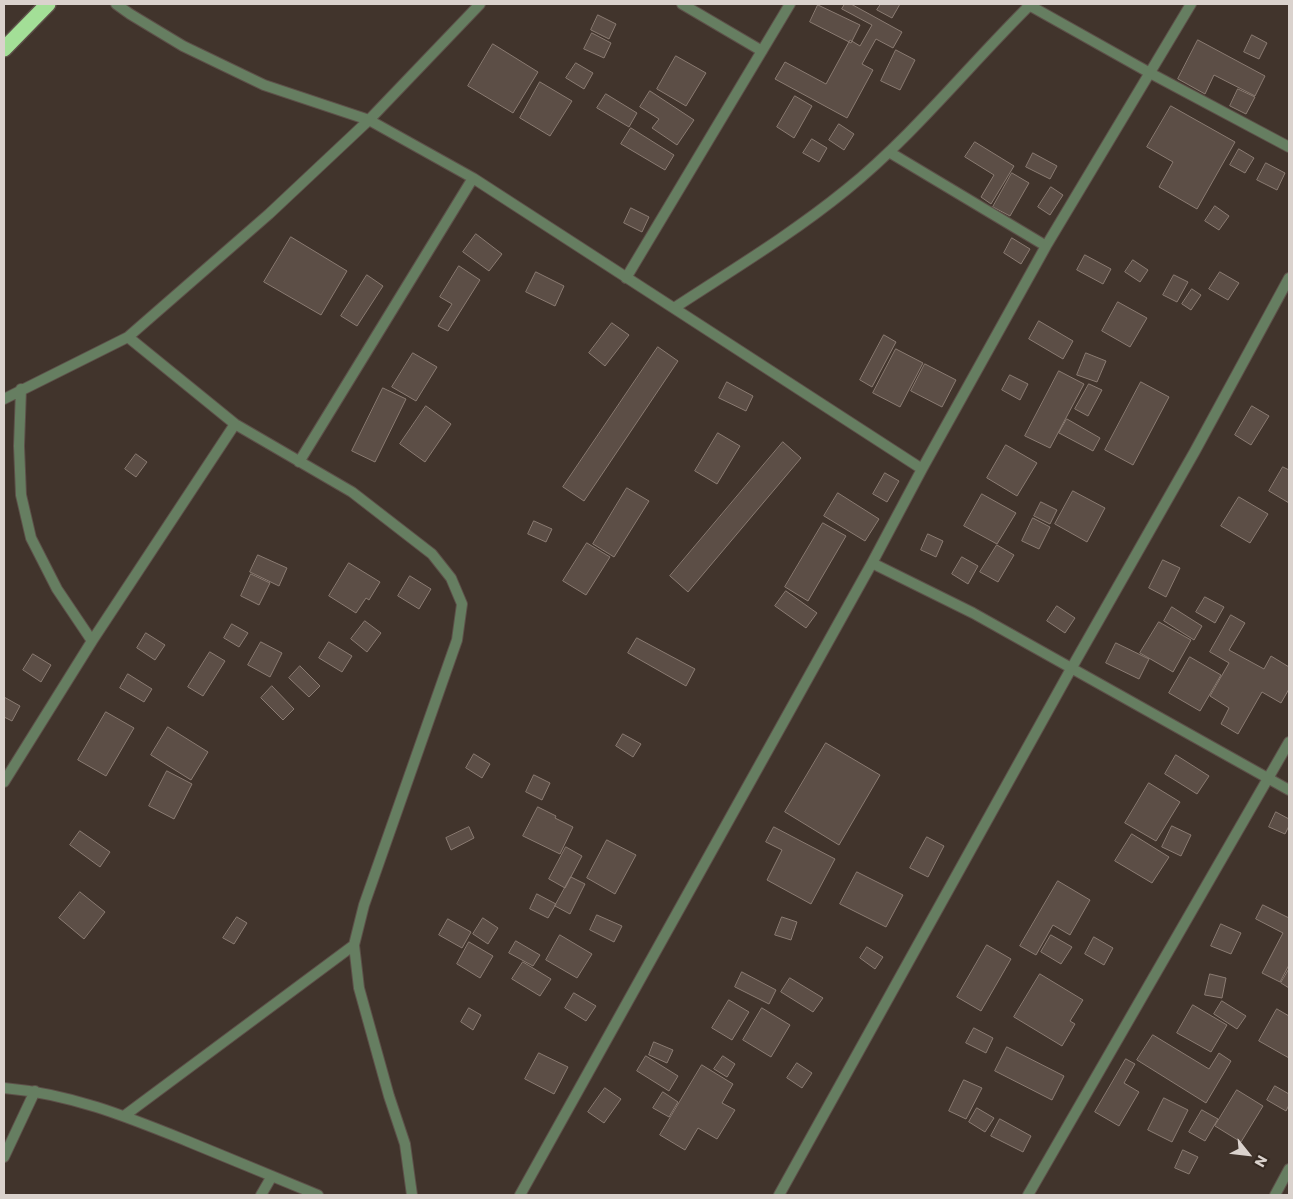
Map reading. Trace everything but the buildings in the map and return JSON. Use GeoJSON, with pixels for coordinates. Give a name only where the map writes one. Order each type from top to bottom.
{"type":"FeatureCollection","features":[{"type":"Feature","properties":{"kind":"highway"},"geometry":{"type":"LineString","coordinates":[[4,49],[48,4]]}},
{"type":"Feature","properties":{"kind":"street"},"geometry":{"type":"LineString","coordinates":[[116,4],[183,46],[264,85],[370,120],[473,178],[922,469]]}},
{"type":"Feature","properties":{"kind":"street"},"geometry":{"type":"LineString","coordinates":[[4,398],[128,337],[269,214],[370,120],[480,4]]}},
{"type":"Feature","properties":{"kind":"street"},"geometry":{"type":"LineString","coordinates":[[682,4],[762,51]]}},
{"type":"Feature","properties":{"kind":"street"},"geometry":{"type":"LineString","coordinates":[[626,278],[790,4]]}},
{"type":"Feature","properties":{"kind":"street"},"geometry":{"type":"LineString","coordinates":[[674,308],[807,219],[846,189],[888,152],[1029,4],[1289,147]]}},
{"type":"Feature","properties":{"kind":"street"},"geometry":{"type":"LineString","coordinates":[[520,1195],[1046,246],[1191,4]]}},
{"type":"Feature","properties":{"kind":"street"},"geometry":{"type":"LineString","coordinates":[[888,152],[1046,246]]}},
{"type":"Feature","properties":{"kind":"street"},"geometry":{"type":"LineString","coordinates":[[299,462],[473,178]]}},
{"type":"Feature","properties":{"kind":"street"},"geometry":{"type":"LineString","coordinates":[[779,1195],[1289,278]]}},
{"type":"Feature","properties":{"kind":"street"},"geometry":{"type":"LineString","coordinates":[[128,337],[235,424],[352,492],[432,554],[451,578],[462,604],[457,640],[364,905],[354,945],[359,988],[388,1096],[405,1144],[412,1195]]}},
{"type":"Feature","properties":{"kind":"street"},"geometry":{"type":"LineString","coordinates":[[21,389],[19,446],[21,495],[31,538],[57,589],[92,641]]}},
{"type":"Feature","properties":{"kind":"street"},"geometry":{"type":"LineString","coordinates":[[4,782],[92,641],[235,424]]}},
{"type":"Feature","properties":{"kind":"street"},"geometry":{"type":"LineString","coordinates":[[872,563],[973,613],[1289,790]]}},
{"type":"Feature","properties":{"kind":"street"},"geometry":{"type":"LineString","coordinates":[[1028,1195],[1289,742]]}},
{"type":"Feature","properties":{"kind":"street"},"geometry":{"type":"LineString","coordinates":[[124,1116],[354,945]]}},
{"type":"Feature","properties":{"kind":"street"},"geometry":{"type":"LineString","coordinates":[[4,1088],[35,1091],[74,1100],[124,1116],[318,1195]]}},
{"type":"Feature","properties":{"kind":"street"},"geometry":{"type":"LineString","coordinates":[[4,1157],[35,1091]]}},
{"type":"Feature","properties":{"kind":"street"},"geometry":{"type":"LineString","coordinates":[[1275,1195],[1289,1169]]}},
{"type":"Feature","properties":{"kind":"street"},"geometry":{"type":"LineString","coordinates":[[262,1195],[272,1176]]}}]}
